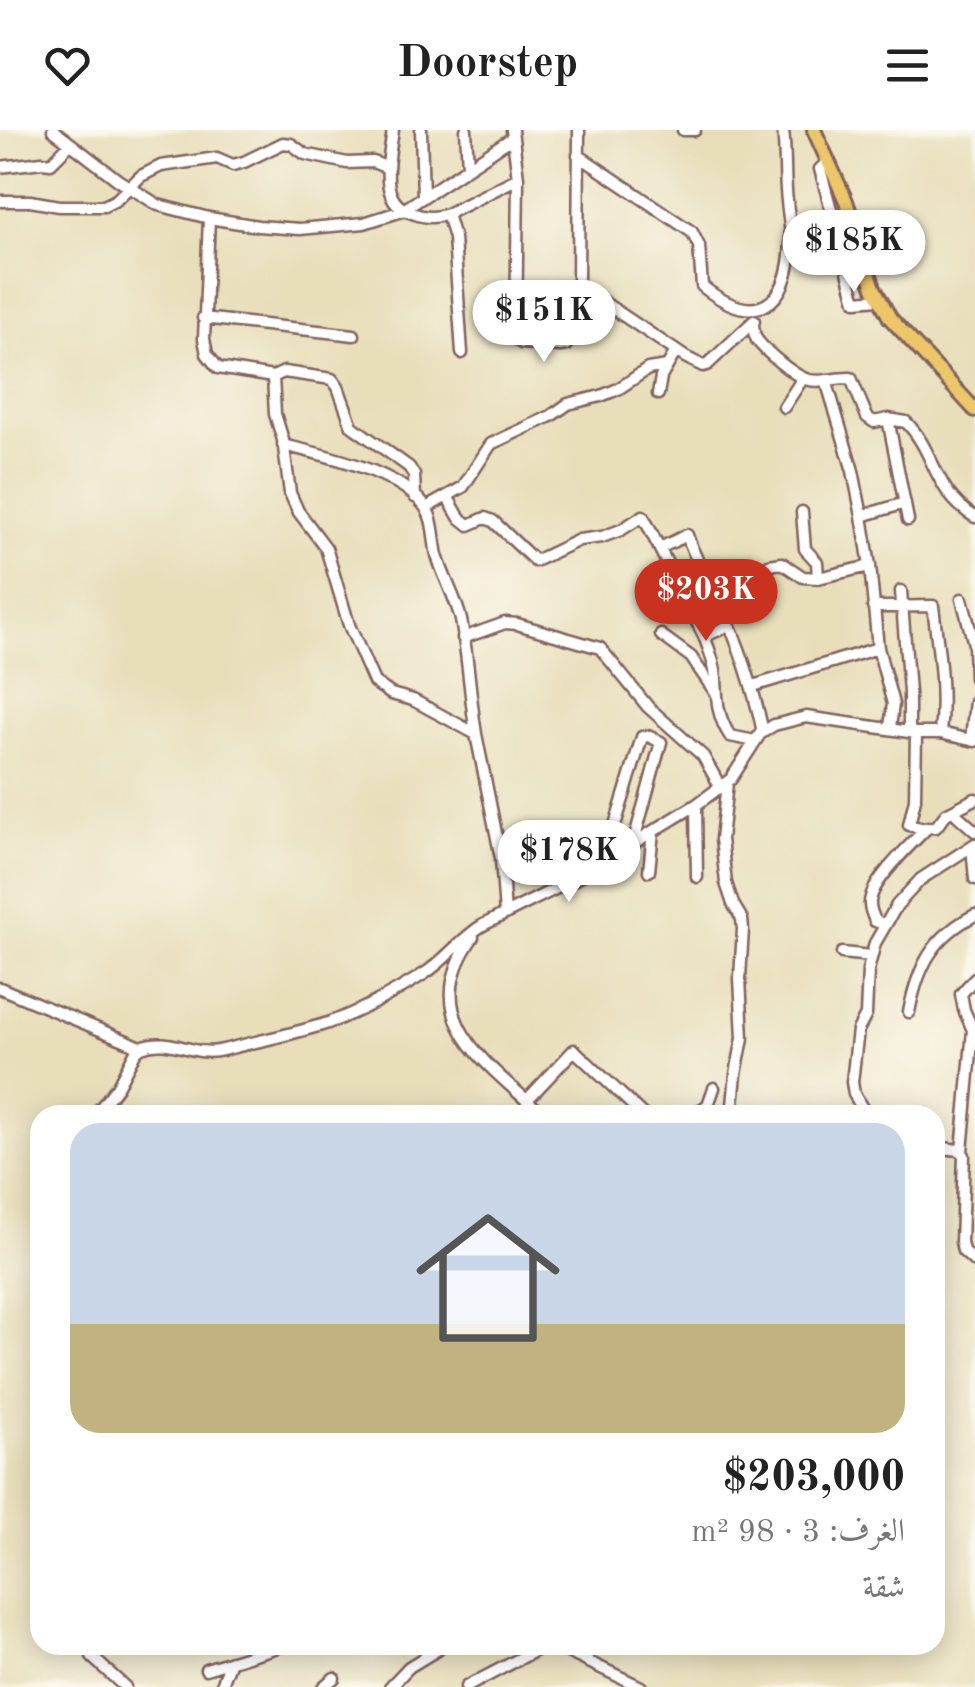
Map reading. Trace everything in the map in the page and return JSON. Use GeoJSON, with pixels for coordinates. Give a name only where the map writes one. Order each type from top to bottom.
{"type":"FeatureCollection","features":[{"type":"Feature","properties":{"kind":"main road"},"geometry":{"type":"LineString","coordinates":[[814,130],[854,222],[879,299],[890,318],[975,410]]}},
{"type":"Feature","properties":{"kind":"street"},"geometry":{"type":"LineString","coordinates":[[53,130],[158,205],[258,226],[300,228],[364,223],[402,211],[512,134],[518,178],[516,339],[520,344],[566,345],[572,331],[578,284],[579,130]]}},
{"type":"Feature","properties":{"kind":"street"},"geometry":{"type":"LineString","coordinates":[[393,130],[388,168],[390,191],[402,211],[426,218],[447,214],[518,178]]}},
{"type":"Feature","properties":{"kind":"street"},"geometry":{"type":"LineString","coordinates":[[466,130],[468,167]]}},
{"type":"Feature","properties":{"kind":"street"},"geometry":{"type":"LineString","coordinates":[[682,130],[695,130]]}},
{"type":"Feature","properties":{"kind":"street"},"geometry":{"type":"LineString","coordinates":[[578,155],[692,232],[698,246],[702,286],[740,308],[755,311],[776,296],[788,263],[790,226],[783,130]]}},
{"type":"Feature","properties":{"kind":"street"},"geometry":{"type":"LineString","coordinates":[[422,131],[423,197]]}},
{"type":"Feature","properties":{"kind":"street"},"geometry":{"type":"LineString","coordinates":[[0,201],[104,206],[141,176],[162,166],[217,158],[234,165],[283,143],[305,154],[347,163],[373,162],[388,168]]}},
{"type":"Feature","properties":{"kind":"street"},"geometry":{"type":"LineString","coordinates":[[0,167],[51,163],[70,144]]}},
{"type":"Feature","properties":{"kind":"street"},"geometry":{"type":"LineString","coordinates":[[828,161],[820,169],[856,300],[879,299]]}},
{"type":"Feature","properties":{"kind":"street"},"geometry":{"type":"LineString","coordinates":[[447,214],[454,238],[462,353]]}},
{"type":"Feature","properties":{"kind":"street"},"geometry":{"type":"LineString","coordinates":[[209,218],[204,318],[207,354],[218,368],[273,377],[284,372],[332,379],[352,426],[409,467],[414,475],[416,497]]}},
{"type":"Feature","properties":{"kind":"street"},"geometry":{"type":"LineString","coordinates":[[578,284],[703,366],[752,324]]}},
{"type":"Feature","properties":{"kind":"street"},"geometry":{"type":"LineString","coordinates":[[755,311],[752,324],[758,341],[802,378],[851,378],[868,417],[874,422],[888,418],[911,426],[951,498],[975,517]]}},
{"type":"Feature","properties":{"kind":"street"},"geometry":{"type":"LineString","coordinates":[[204,318],[354,335]]}},
{"type":"Feature","properties":{"kind":"street"},"geometry":{"type":"LineString","coordinates":[[658,394],[661,378],[676,351]]}},
{"type":"Feature","properties":{"kind":"street"},"geometry":{"type":"LineString","coordinates":[[426,508],[463,487],[491,444],[568,404],[601,396],[648,369],[667,366]]}},
{"type":"Feature","properties":{"kind":"street"},"geometry":{"type":"LineString","coordinates":[[273,377],[275,414],[290,493],[298,511],[326,548],[348,625],[374,682],[384,691],[413,700],[476,734]]}},
{"type":"Feature","properties":{"kind":"street"},"geometry":{"type":"LineString","coordinates":[[784,407],[802,378]]}},
{"type":"Feature","properties":{"kind":"street"},"geometry":{"type":"LineString","coordinates":[[826,380],[862,516],[878,648],[892,704],[890,728]]}},
{"type":"Feature","properties":{"kind":"street"},"geometry":{"type":"LineString","coordinates":[[888,418],[908,520]]}},
{"type":"Feature","properties":{"kind":"street"},"geometry":{"type":"LineString","coordinates":[[284,446],[357,464],[416,497],[426,508],[463,638],[476,734],[502,858],[506,914]]}},
{"type":"Feature","properties":{"kind":"street"},"geometry":{"type":"LineString","coordinates":[[447,496],[464,523],[469,525],[485,518],[493,521],[535,560],[579,540],[602,538],[643,516],[704,636],[716,678],[715,692]]}},
{"type":"Feature","properties":{"kind":"street"},"geometry":{"type":"LineString","coordinates":[[862,516],[905,503]]}},
{"type":"Feature","properties":{"kind":"street"},"geometry":{"type":"LineString","coordinates":[[802,512],[804,549],[817,562],[818,578]]}},
{"type":"Feature","properties":{"kind":"street"},"geometry":{"type":"LineString","coordinates":[[660,548],[687,535],[753,686],[759,737]]}},
{"type":"Feature","properties":{"kind":"street"},"geometry":{"type":"LineString","coordinates":[[768,565],[782,564],[803,578],[870,566]]}},
{"type":"Feature","properties":{"kind":"street"},"geometry":{"type":"LineString","coordinates":[[901,591],[913,732],[915,799],[909,825],[936,827],[946,814],[975,799]]}},
{"type":"Feature","properties":{"kind":"street"},"geometry":{"type":"LineString","coordinates":[[962,600],[974,644],[975,678]]}},
{"type":"Feature","properties":{"kind":"street"},"geometry":{"type":"LineString","coordinates":[[874,607],[934,606],[941,680],[940,733]]}},
{"type":"Feature","properties":{"kind":"street"},"geometry":{"type":"LineString","coordinates":[[463,638],[504,623],[600,648],[648,707],[703,756],[724,785],[721,839],[726,883],[743,929],[740,978],[744,1038],[733,1105]]}},
{"type":"Feature","properties":{"kind":"street"},"geometry":{"type":"LineString","coordinates":[[704,636],[729,626]]}},
{"type":"Feature","properties":{"kind":"street"},"geometry":{"type":"LineString","coordinates":[[661,635],[691,657],[715,692],[730,736],[759,737]]}},
{"type":"Feature","properties":{"kind":"street"},"geometry":{"type":"LineString","coordinates":[[753,686],[878,648]]}},
{"type":"Feature","properties":{"kind":"street"},"geometry":{"type":"LineString","coordinates":[[103,1105],[140,1048],[172,1044],[207,1053],[326,1024],[428,972],[472,932],[573,880],[724,785],[759,737],[774,724],[806,718],[940,733],[973,741],[975,701]]}},
{"type":"Feature","properties":{"kind":"street"},"geometry":{"type":"LineString","coordinates":[[613,855],[610,842],[642,737],[648,736],[661,742],[636,841]]}},
{"type":"Feature","properties":{"kind":"street"},"geometry":{"type":"LineString","coordinates":[[696,805],[698,877]]}},
{"type":"Feature","properties":{"kind":"street"},"geometry":{"type":"LineString","coordinates":[[956,810],[975,832]]}},
{"type":"Feature","properties":{"kind":"street"},"geometry":{"type":"LineString","coordinates":[[884,924],[875,921],[871,894],[897,858],[929,827]]}},
{"type":"Feature","properties":{"kind":"street"},"geometry":{"type":"LineString","coordinates":[[649,871],[653,832]]}},
{"type":"Feature","properties":{"kind":"street"},"geometry":{"type":"LineString","coordinates":[[860,1105],[852,1082],[858,1030],[866,1014],[871,956],[884,924],[921,879],[974,845]]}},
{"type":"Feature","properties":{"kind":"street"},"geometry":{"type":"LineString","coordinates":[[974,845],[975,879]]}},
{"type":"Feature","properties":{"kind":"street"},"geometry":{"type":"LineString","coordinates":[[909,1012],[916,978],[929,954],[954,927],[975,915]]}},
{"type":"Feature","properties":{"kind":"street"},"geometry":{"type":"LineString","coordinates":[[485,924],[461,956],[452,985],[451,1005],[472,1046],[532,1105]]}},
{"type":"Feature","properties":{"kind":"street"},"geometry":{"type":"LineString","coordinates":[[842,953],[871,956]]}},
{"type":"Feature","properties":{"kind":"street"},"geometry":{"type":"LineString","coordinates":[[975,978],[961,994],[973,1030],[960,1220],[963,1251],[975,1262]]}},
{"type":"Feature","properties":{"kind":"street"},"geometry":{"type":"LineString","coordinates":[[0,988],[140,1048]]}},
{"type":"Feature","properties":{"kind":"street"},"geometry":{"type":"LineString","coordinates":[[527,1100],[574,1050],[632,1105]]}},
{"type":"Feature","properties":{"kind":"street"},"geometry":{"type":"LineString","coordinates":[[708,1105],[714,1088]]}},
{"type":"Feature","properties":{"kind":"street"},"geometry":{"type":"LineString","coordinates":[[945,1148],[962,1151]]}},
{"type":"Feature","properties":{"kind":"street"},"geometry":{"type":"LineString","coordinates":[[92,1655],[125,1687]]}},
{"type":"Feature","properties":{"kind":"street"},"geometry":{"type":"LineString","coordinates":[[206,1669],[251,1655]]}},
{"type":"Feature","properties":{"kind":"street"},"geometry":{"type":"LineString","coordinates":[[390,1687],[429,1655]]}},
{"type":"Feature","properties":{"kind":"street"},"geometry":{"type":"LineString","coordinates":[[466,1687],[530,1655]]}},
{"type":"Feature","properties":{"kind":"street"},"geometry":{"type":"LineString","coordinates":[[572,1655],[641,1687]]}},
{"type":"Feature","properties":{"kind":"street"},"geometry":{"type":"LineString","coordinates":[[220,1687],[231,1661]]}},
{"type":"Feature","properties":{"kind":"street"},"geometry":{"type":"LineString","coordinates":[[323,1687],[334,1678]]}}]}
